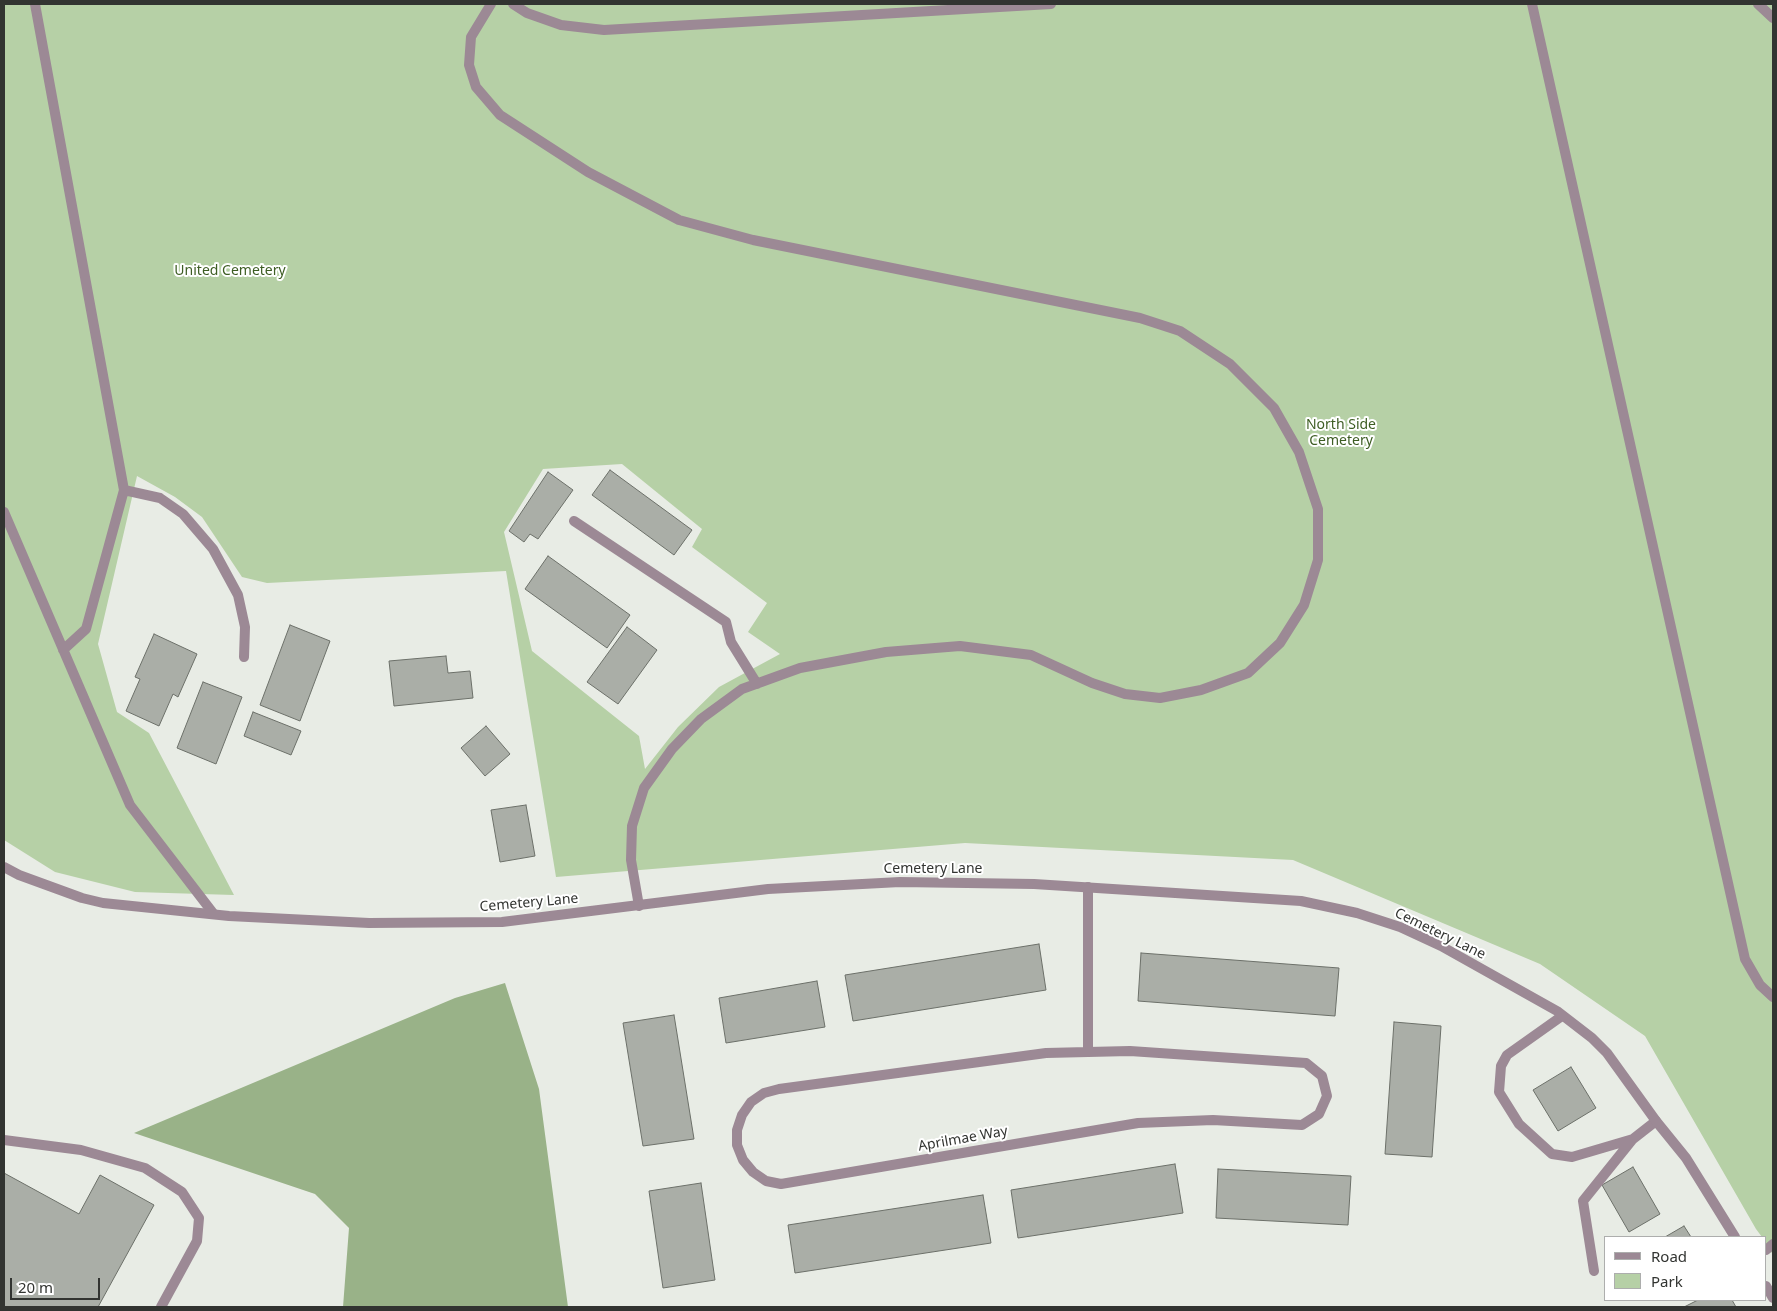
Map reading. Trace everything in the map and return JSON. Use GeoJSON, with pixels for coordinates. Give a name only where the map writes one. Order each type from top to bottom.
{"type":"FeatureCollection","features":[{"type":"Feature","properties":{"kind":"street"},"geometry":{"type":"LineString","coordinates":[[35,4],[124,490],[86,629],[63,650]]}},
{"type":"Feature","properties":{"kind":"street"},"geometry":{"type":"LineString","coordinates":[[491,4],[470,37],[469,65],[476,88],[500,114],[588,172],[679,220],[753,240],[1140,318],[1180,331],[1230,364],[1274,408],[1300,452],[1318,509],[1318,560],[1304,605],[1280,643],[1248,674],[1201,690],[1160,698],[1125,694],[1031,655],[960,646],[886,652],[800,668],[742,689],[701,719],[672,749],[644,788],[632,826],[631,860],[639,906]]}},
{"type":"Feature","properties":{"kind":"street"},"geometry":{"type":"LineString","coordinates":[[513,4],[526,13],[561,25],[604,30],[1051,4]]}},
{"type":"Feature","properties":{"kind":"street"},"geometry":{"type":"LineString","coordinates":[[1532,4],[1745,959],[1760,985],[1773,997]]}},
{"type":"Feature","properties":{"kind":"street"},"geometry":{"type":"LineString","coordinates":[[1758,4],[1773,18]]}},
{"type":"Feature","properties":{"kind":"street"},"geometry":{"type":"LineString","coordinates":[[124,490],[160,498],[183,514],[213,549],[238,595],[245,627],[244,657]]}},
{"type":"Feature","properties":{"kind":"street"},"geometry":{"type":"LineString","coordinates":[[4,512],[130,805],[213,913]]}},
{"type":"Feature","properties":{"kind":"street"},"geometry":{"type":"LineString","coordinates":[[574,521],[726,622],[731,642],[757,684]]}},
{"type":"Feature","properties":{"kind":"street","name":"Cemetery Lane"},"geometry":{"type":"LineString","coordinates":[[4,867],[55,888],[104,903],[228,916],[369,923],[502,922],[768,889],[900,882],[1034,884],[1301,901],[1357,913],[1400,927],[1441,946],[1562,1016],[1607,1053],[1656,1121],[1686,1158],[1734,1236]]}},
{"type":"Feature","properties":{"kind":"street"},"geometry":{"type":"LineString","coordinates":[[1088,887],[1088,1052]]}},
{"type":"Feature","properties":{"kind":"street"},"geometry":{"type":"LineString","coordinates":[[1562,1016],[1507,1055],[1501,1066],[1499,1092],[1519,1124],[1552,1154],[1572,1158],[1633,1139]]}},
{"type":"Feature","properties":{"kind":"street","name":"Aprilmae Way"},"geometry":{"type":"LineString","coordinates":[[1130,1051],[1301,1062],[1315,1068],[1322,1076],[1327,1096],[1319,1114],[1302,1125],[1213,1120],[1138,1122],[781,1184],[766,1181],[753,1172],[742,1160],[737,1145],[737,1130],[742,1115],[750,1102],[764,1093],[779,1089],[1046,1053],[1088,1052],[1130,1051]]}},
{"type":"Feature","properties":{"kind":"street"},"geometry":{"type":"LineString","coordinates":[[1594,1270],[1583,1201],[1633,1139],[1656,1121]]}},
{"type":"Feature","properties":{"kind":"street"},"geometry":{"type":"LineString","coordinates":[[4,1140],[81,1150],[145,1168],[182,1192],[199,1218],[197,1241],[161,1307]]}},
{"type":"Feature","properties":{"kind":"green space","name":"North Side Cemetery"},"geometry":{"type":"Polygon","coordinates":[[[4,4],[1773,4],[1773,1255],[1767,1245],[1767,1236],[1761,1236],[1756,1229],[1645,1036],[1540,964],[1293,860],[965,843],[556,877],[506,571],[267,583],[242,577],[202,517],[175,497],[137,476],[98,644],[117,712],[149,733],[234,895],[135,892],[55,872],[4,840],[4,4]],[[622,464],[543,469],[504,532],[532,651],[639,736],[645,769],[678,727],[719,687],[780,654],[748,632],[767,603],[692,547],[702,529],[622,464]]]}},
{"type":"Feature","properties":{"kind":"green space"},"geometry":{"type":"Polygon","coordinates":[[[505,983],[539,1089],[568,1307],[343,1307],[349,1228],[315,1194],[134,1133],[455,998],[505,983]]]}},
{"type":"Feature","properties":{"kind":"building"},"geometry":{"type":"Polygon","coordinates":[[[610,470],[692,530],[674,555],[592,495],[610,470]]]}},
{"type":"Feature","properties":{"kind":"building"},"geometry":{"type":"Polygon","coordinates":[[[548,472],[573,490],[538,539],[530,534],[524,542],[509,531],[548,472]]]}},
{"type":"Feature","properties":{"kind":"building"},"geometry":{"type":"Polygon","coordinates":[[[548,556],[630,615],[607,648],[525,589],[548,556]]]}},
{"type":"Feature","properties":{"kind":"building"},"geometry":{"type":"Polygon","coordinates":[[[290,625],[330,641],[300,721],[260,705],[290,625]]]}},
{"type":"Feature","properties":{"kind":"building"},"geometry":{"type":"Polygon","coordinates":[[[627,627],[657,650],[618,704],[587,682],[627,627]]]}},
{"type":"Feature","properties":{"kind":"building"},"geometry":{"type":"Polygon","coordinates":[[[154,634],[197,654],[178,697],[173,694],[159,726],[126,711],[140,679],[135,677],[154,634]]]}},
{"type":"Feature","properties":{"kind":"building"},"geometry":{"type":"Polygon","coordinates":[[[446,656],[448,673],[470,671],[473,698],[394,706],[389,661],[446,656]]]}},
{"type":"Feature","properties":{"kind":"building"},"geometry":{"type":"Polygon","coordinates":[[[203,682],[242,697],[216,764],[177,748],[203,682]]]}},
{"type":"Feature","properties":{"kind":"building"},"geometry":{"type":"Polygon","coordinates":[[[253,712],[301,731],[291,755],[244,736],[253,712]]]}},
{"type":"Feature","properties":{"kind":"building"},"geometry":{"type":"Polygon","coordinates":[[[486,726],[510,754],[485,776],[461,748],[486,726]]]}},
{"type":"Feature","properties":{"kind":"building"},"geometry":{"type":"Polygon","coordinates":[[[526,805],[535,856],[500,862],[491,810],[526,805]]]}},
{"type":"Feature","properties":{"kind":"building"},"geometry":{"type":"Polygon","coordinates":[[[1039,944],[1046,990],[853,1021],[845,975],[1039,944]]]}},
{"type":"Feature","properties":{"kind":"building"},"geometry":{"type":"Polygon","coordinates":[[[1141,953],[1339,968],[1335,1016],[1138,1001],[1141,953]]]}},
{"type":"Feature","properties":{"kind":"building"},"geometry":{"type":"Polygon","coordinates":[[[817,981],[825,1027],[726,1043],[719,998],[817,981]]]}},
{"type":"Feature","properties":{"kind":"building"},"geometry":{"type":"Polygon","coordinates":[[[674,1015],[694,1139],[643,1146],[623,1023],[674,1015]]]}},
{"type":"Feature","properties":{"kind":"building"},"geometry":{"type":"Polygon","coordinates":[[[1394,1022],[1441,1026],[1432,1157],[1385,1154],[1394,1022]]]}},
{"type":"Feature","properties":{"kind":"building"},"geometry":{"type":"Polygon","coordinates":[[[1571,1067],[1596,1108],[1558,1131],[1533,1090],[1571,1067]]]}},
{"type":"Feature","properties":{"kind":"building"},"geometry":{"type":"Polygon","coordinates":[[[1175,1164],[1183,1213],[1018,1238],[1011,1190],[1175,1164]]]}},
{"type":"Feature","properties":{"kind":"building"},"geometry":{"type":"Polygon","coordinates":[[[1633,1167],[1660,1214],[1629,1232],[1602,1185],[1633,1167]]]}},
{"type":"Feature","properties":{"kind":"building"},"geometry":{"type":"Polygon","coordinates":[[[1218,1169],[1351,1176],[1348,1225],[1216,1218],[1218,1169]]]}},
{"type":"Feature","properties":{"kind":"building"},"geometry":{"type":"Polygon","coordinates":[[[4,1173],[79,1214],[100,1175],[154,1205],[98,1307],[4,1307],[4,1173]]]}},
{"type":"Feature","properties":{"kind":"building"},"geometry":{"type":"Polygon","coordinates":[[[701,1183],[715,1280],[663,1288],[649,1191],[701,1183]]]}},
{"type":"Feature","properties":{"kind":"building"},"geometry":{"type":"Polygon","coordinates":[[[983,1195],[991,1243],[795,1273],[788,1225],[983,1195]]]}},
{"type":"Feature","properties":{"kind":"building"},"geometry":{"type":"Polygon","coordinates":[[[1684,1226],[1690,1236],[1667,1236],[1684,1226]]]}},
{"type":"Feature","properties":{"kind":"building"},"geometry":{"type":"Polygon","coordinates":[[[1696,1301],[1733,1301],[1736,1307],[1684,1307],[1696,1301]]]}},
{"type":"Feature","properties":{"kind":"park label","name":"United Cemetery"},"geometry":{"type":"Point","coordinates":[230,271]}}]}
